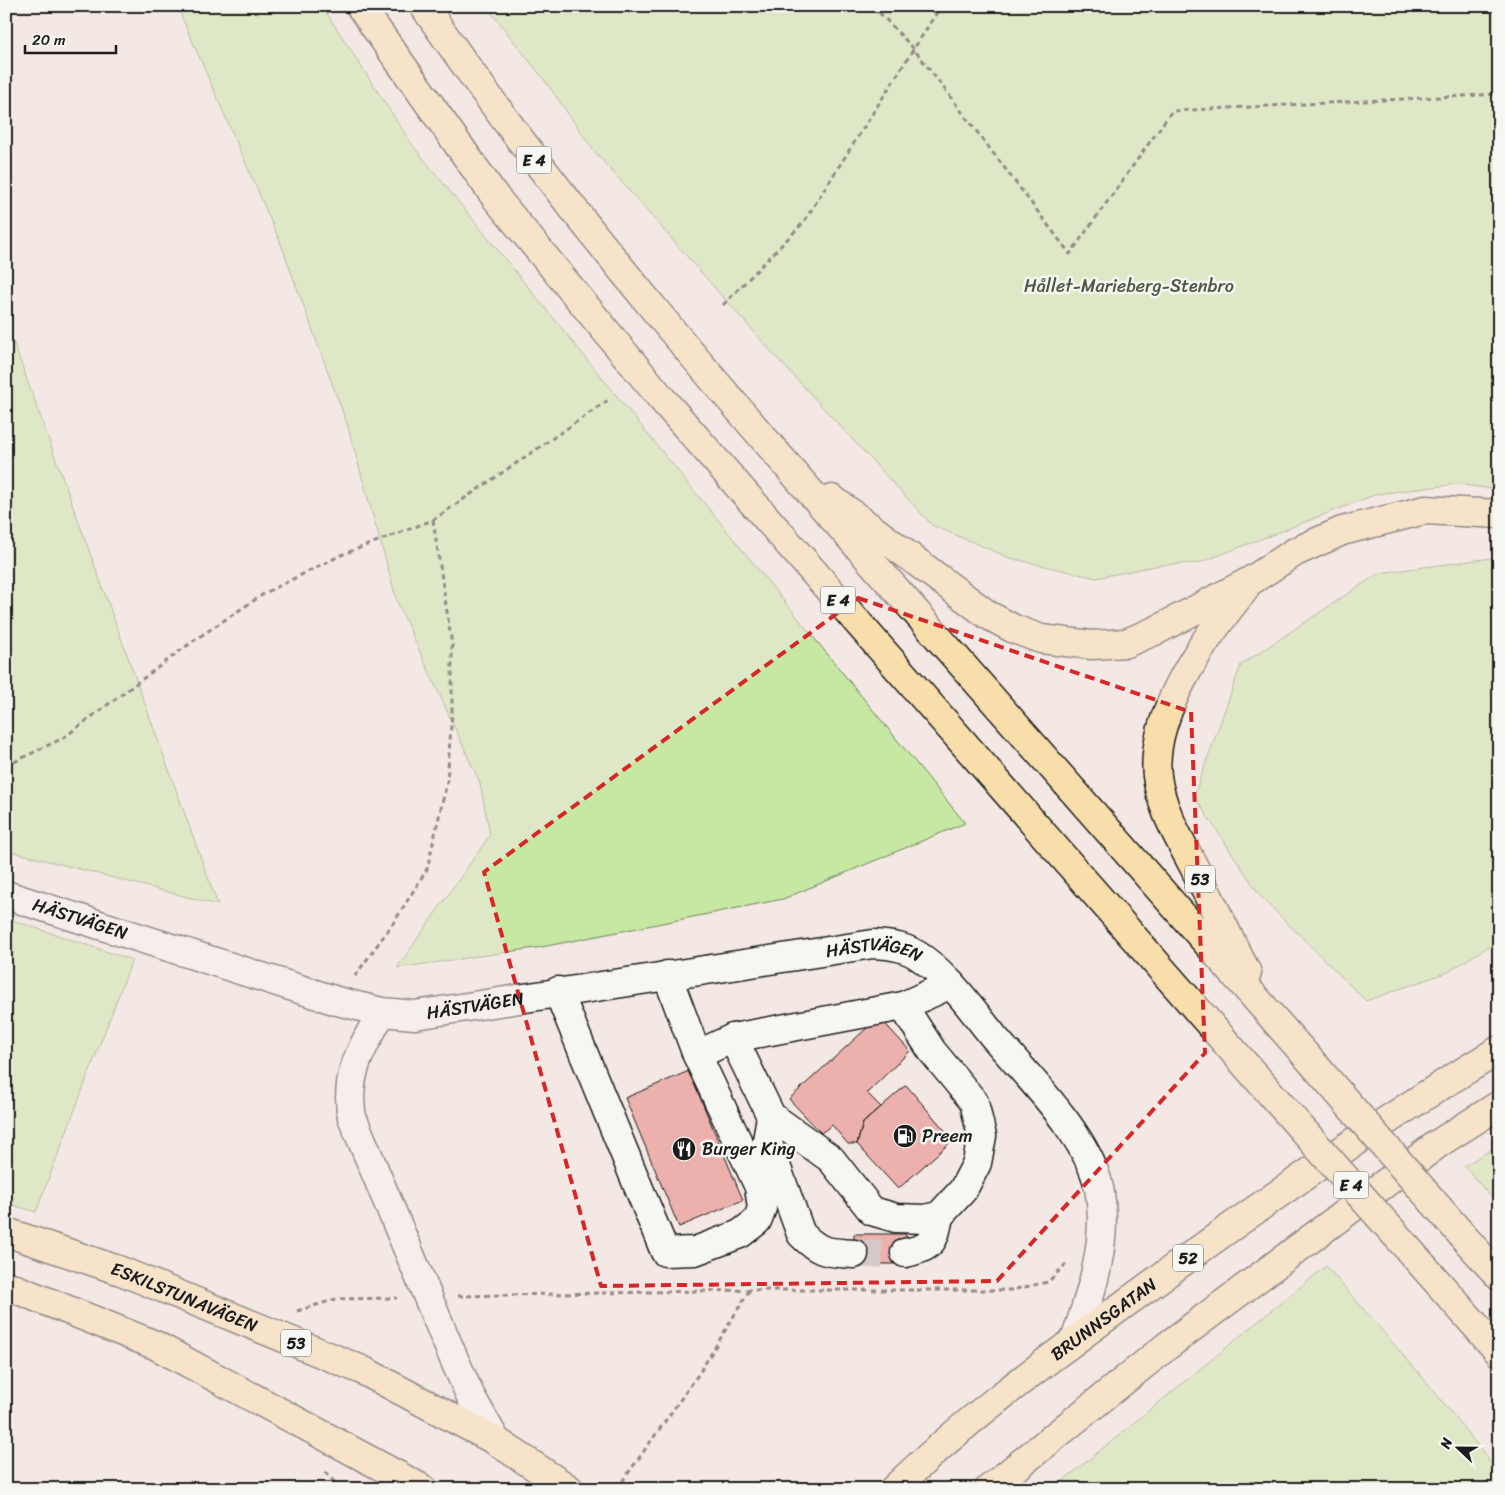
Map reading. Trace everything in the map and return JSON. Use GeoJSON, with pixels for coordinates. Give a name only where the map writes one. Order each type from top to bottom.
{"type":"FeatureCollection","features":[{"type":"Feature","properties":{"kind":"main road","name":"E 4"},"geometry":{"type":"LineString","coordinates":[[360,6],[496,198],[662,399],[1499,1352]]}},
{"type":"Feature","properties":{"kind":"main road","name":"E 4"},"geometry":{"type":"LineString","coordinates":[[424,6],[484,95],[552,185],[652,308],[785,463],[1499,1276]]}},
{"type":"Feature","properties":{"kind":"main road"},"geometry":{"type":"LineString","coordinates":[[785,463],[988,615],[1014,629],[1041,639],[1092,645],[1126,643],[1157,630],[1252,580]]}},
{"type":"Feature","properties":{"kind":"main road","name":"53"},"geometry":{"type":"LineString","coordinates":[[1264,1008],[1164,807],[1157,775],[1159,744],[1182,678],[1221,618],[1252,580],[1295,552],[1342,531],[1386,518],[1425,510],[1499,514]]}},
{"type":"Feature","properties":{"kind":"main road","name":"BRUNNSGATAN"},"geometry":{"type":"LineString","coordinates":[[894,1489],[920,1464],[984,1410],[1075,1340],[1201,1248],[1412,1102],[1499,1050]]}},
{"type":"Feature","properties":{"kind":"main road"},"geometry":{"type":"LineString","coordinates":[[989,1489],[1167,1346],[1439,1143],[1499,1105]]}},
{"type":"Feature","properties":{"kind":"main road","name":"ESKILSTUNAVÄGEN"},"geometry":{"type":"LineString","coordinates":[[6,1232],[121,1272],[362,1370],[496,1441],[568,1489]]}},
{"type":"Feature","properties":{"kind":"main road"},"geometry":{"type":"LineString","coordinates":[[6,1285],[155,1344],[423,1489]]}},
{"type":"Feature","properties":{"kind":"street","name":"HÄSTVÄGEN"},"geometry":{"type":"LineString","coordinates":[[6,895],[337,1001],[382,1012],[415,1015],[558,991],[873,944],[901,946],[924,959],[951,984],[1069,1127],[1088,1158],[1098,1187],[1102,1220],[1099,1254],[1091,1292],[1075,1340]]}},
{"type":"Feature","properties":{"kind":"street"},"geometry":{"type":"LineString","coordinates":[[558,991],[666,1252],[695,1251],[740,1234],[757,1221],[762,1208],[759,1187],[697,1055],[667,975]]}},
{"type":"Feature","properties":{"kind":"street"},"geometry":{"type":"LineString","coordinates":[[697,1055],[734,1038],[903,1006],[951,984]]}},
{"type":"Feature","properties":{"kind":"street"},"geometry":{"type":"LineString","coordinates":[[903,1006],[932,1051],[974,1102],[982,1136],[976,1163],[963,1190],[939,1216],[935,1238],[925,1248],[905,1253]]}},
{"type":"Feature","properties":{"kind":"street"},"geometry":{"type":"LineString","coordinates":[[382,1012],[363,1046],[353,1073],[348,1098],[352,1117],[471,1397],[496,1441]]}},
{"type":"Feature","properties":{"kind":"street"},"geometry":{"type":"LineString","coordinates":[[734,1038],[771,1116],[831,1159],[872,1211],[896,1218],[925,1219],[939,1216]]}},
{"type":"Feature","properties":{"kind":"street"},"geometry":{"type":"LineString","coordinates":[[771,1116],[767,1141],[802,1234],[812,1245],[824,1252],[854,1254]]}},
{"type":"Feature","properties":{"kind":"path"},"geometry":{"type":"LineString","coordinates":[[873,6],[914,49],[1070,254],[1172,110],[1499,94]]}},
{"type":"Feature","properties":{"kind":"path"},"geometry":{"type":"LineString","coordinates":[[722,305],[803,223],[941,6]]}},
{"type":"Feature","properties":{"kind":"path"},"geometry":{"type":"LineString","coordinates":[[6,766],[63,738],[196,639],[265,593],[341,555],[433,520],[610,399]]}},
{"type":"Feature","properties":{"kind":"path"},"geometry":{"type":"LineString","coordinates":[[337,1001],[396,919],[427,869],[447,782],[452,712],[452,645],[433,520]]}},
{"type":"Feature","properties":{"kind":"path"},"geometry":{"type":"LineString","coordinates":[[292,1312],[336,1299],[750,1290],[1011,1290],[1048,1282],[1080,1253],[1099,1254]]}},
{"type":"Feature","properties":{"kind":"path"},"geometry":{"type":"LineString","coordinates":[[617,1489],[700,1372],[750,1290]]}},
{"type":"Feature","properties":{"kind":"highlighted area"},"geometry":{"type":"Polygon","coordinates":[[[858,598],[1191,712],[1205,1053],[997,1281],[601,1286],[484,872],[858,598]]]}},
{"type":"Feature","properties":{"kind":"green space"},"geometry":{"type":"Polygon","coordinates":[[[177,6],[322,6],[413,146],[965,823],[783,899],[542,947],[397,968],[490,835],[480,783],[398,604],[347,424],[281,244],[177,6]]]}},
{"type":"Feature","properties":{"kind":"green space","name":"Hållet-Marieberg-Stenbro"},"geometry":{"type":"Polygon","coordinates":[[[486,6],[1499,6],[1499,490],[1457,484],[1377,494],[1199,563],[1160,565],[1096,578],[1010,558],[932,525],[776,357],[594,151],[546,82],[486,6]]]}},
{"type":"Feature","properties":{"kind":"green space"},"geometry":{"type":"Polygon","coordinates":[[[6,322],[218,905],[6,850],[6,322]]]}},
{"type":"Feature","properties":{"kind":"green space"},"geometry":{"type":"Polygon","coordinates":[[[1499,557],[1499,940],[1448,972],[1366,1001],[1261,897],[1194,796],[1241,665],[1379,573],[1499,557]]]}},
{"type":"Feature","properties":{"kind":"green space"},"geometry":{"type":"Polygon","coordinates":[[[6,918],[132,960],[36,1212],[6,1203],[6,918]]]}},
{"type":"Feature","properties":{"kind":"green space"},"geometry":{"type":"Polygon","coordinates":[[[1499,1145],[1499,1206],[1464,1166],[1499,1145]]]}},
{"type":"Feature","properties":{"kind":"green space"},"geometry":{"type":"Polygon","coordinates":[[[1326,1266],[1430,1386],[1487,1457],[1499,1478],[1499,1489],[1053,1489],[1326,1266]]]}},
{"type":"Feature","properties":{"kind":"building"},"geometry":{"type":"Polygon","coordinates":[[[879,1017],[910,1051],[867,1093],[881,1107],[863,1123],[857,1144],[848,1144],[832,1125],[821,1133],[789,1099],[879,1017]]]}},
{"type":"Feature","properties":{"kind":"building","name":"Burger King"},"geometry":{"type":"Polygon","coordinates":[[[689,1071],[743,1200],[679,1227],[625,1098],[689,1071]]]}},
{"type":"Feature","properties":{"kind":"building","name":"Preem"},"geometry":{"type":"Polygon","coordinates":[[[906,1085],[953,1140],[898,1189],[857,1144],[863,1123],[906,1085]]]}},
{"type":"Feature","properties":{"kind":"building"},"geometry":{"type":"Polygon","coordinates":[[[854,1234],[906,1234],[906,1264],[854,1264],[854,1234]]]}},
{"type":"Feature","properties":{"kind":"tunnel"},"geometry":{"type":"LineString","coordinates":[[854,1254],[905,1253]]}},
{"type":"Feature","properties":{"kind":"place","name":"Preem"},"geometry":{"type":"Point","coordinates":[905,1136]}},
{"type":"Feature","properties":{"kind":"place","name":"Burger King"},"geometry":{"type":"Point","coordinates":[684,1149]}}]}
